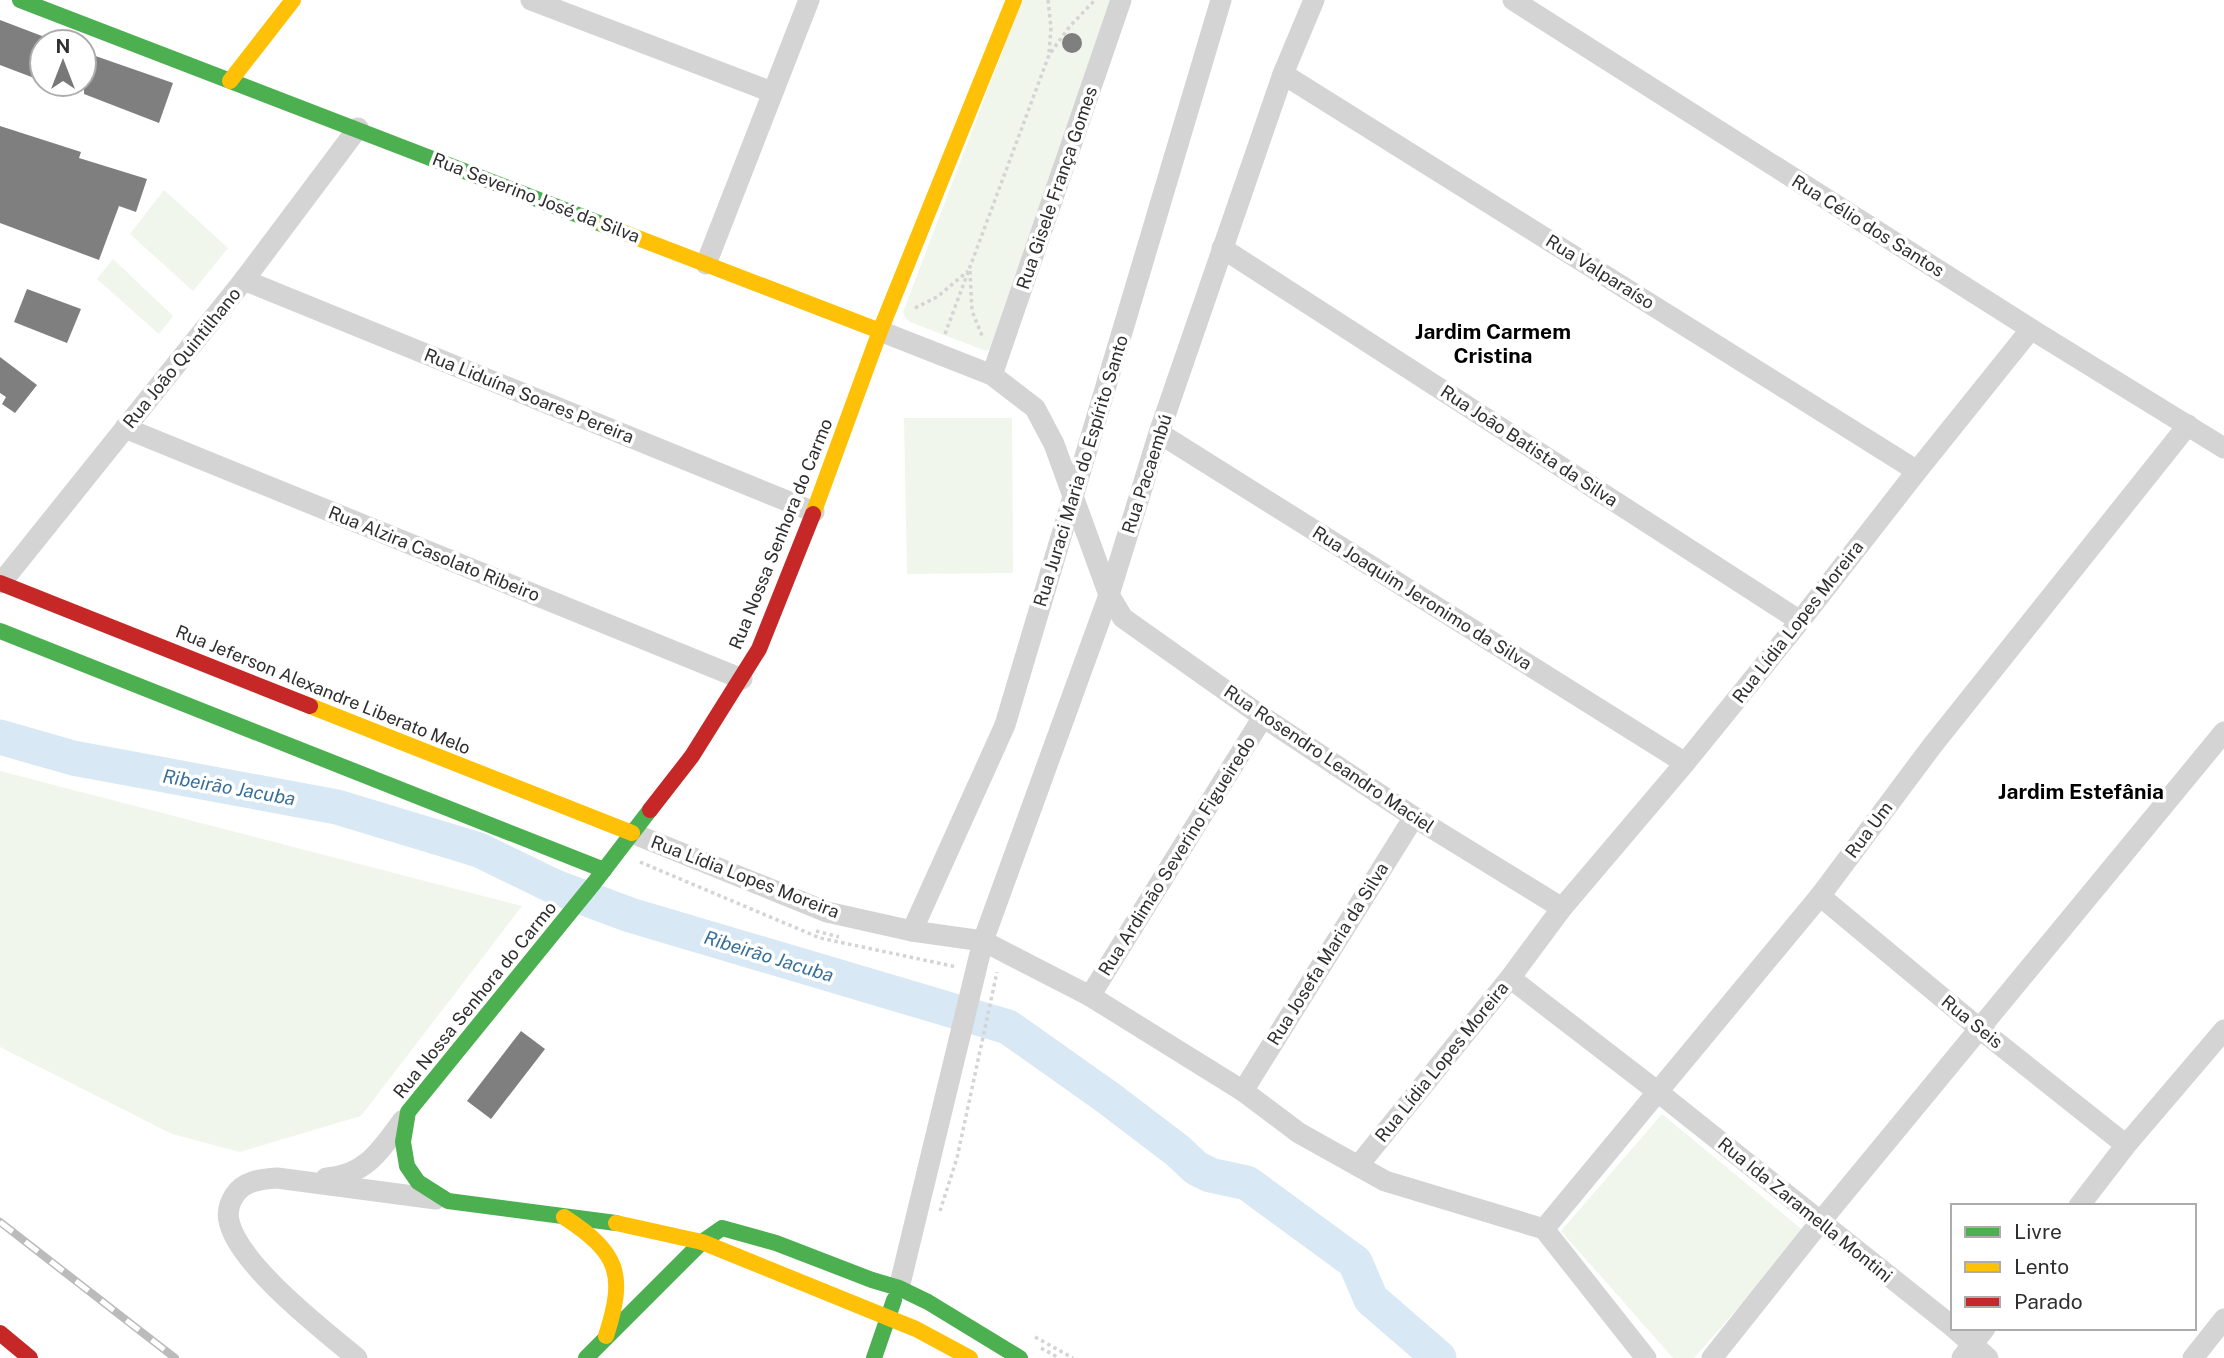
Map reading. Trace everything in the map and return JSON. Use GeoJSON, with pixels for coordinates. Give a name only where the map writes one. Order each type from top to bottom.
{"type":"FeatureCollection","features":[{"type":"Feature","properties":{"kind":"main road","name":"Rua Severino José da Silva"},"geometry":{"type":"LineString","coordinates":[[20,0],[880,331]]}},
{"type":"Feature","properties":{"kind":"main road"},"geometry":{"type":"LineString","coordinates":[[230,80],[293,0]]}},
{"type":"Feature","properties":{"kind":"main road","name":"Rua Nossa Senhora do Carmo"},"geometry":{"type":"LineString","coordinates":[[448,1201],[418,1182],[407,1166],[403,1142],[408,1112],[599,877],[692,756],[759,649],[814,512],[880,331],[1014,0]]}},
{"type":"Feature","properties":{"kind":"main road"},"geometry":{"type":"LineString","coordinates":[[842,315],[858,340],[866,370]]}},
{"type":"Feature","properties":{"kind":"main road","name":"Rua Jeferson Alexandre Liberato Melo"},"geometry":{"type":"LineString","coordinates":[[0,583],[26,599],[632,833]]}},
{"type":"Feature","properties":{"kind":"main road"},"geometry":{"type":"LineString","coordinates":[[8,630],[599,877]]}},
{"type":"Feature","properties":{"kind":"main road"},"geometry":{"type":"LineString","coordinates":[[448,1201],[599,1219],[702,1242],[916,1329],[970,1358]]}},
{"type":"Feature","properties":{"kind":"main road"},"geometry":{"type":"LineString","coordinates":[[560,1215],[590,1233],[612,1258],[617,1290],[614,1314],[605,1339]]}},
{"type":"Feature","properties":{"kind":"main road"},"geometry":{"type":"LineString","coordinates":[[586,1358],[702,1242],[722,1228],[899,1287],[1020,1358]]}},
{"type":"Feature","properties":{"kind":"main road"},"geometry":{"type":"LineString","coordinates":[[874,1358],[899,1287]]}},
{"type":"Feature","properties":{"kind":"main road"},"geometry":{"type":"LineString","coordinates":[[0,1332],[30,1358]]}},
{"type":"Feature","properties":{"kind":"street"},"geometry":{"type":"LineString","coordinates":[[531,0],[772,92]]}},
{"type":"Feature","properties":{"kind":"street"},"geometry":{"type":"LineString","coordinates":[[706,264],[808,0]]}},
{"type":"Feature","properties":{"kind":"street","name":"Rua Gisele França Gomes"},"geometry":{"type":"LineString","coordinates":[[992,375],[1121,0]]}},
{"type":"Feature","properties":{"kind":"street","name":"Rua Juraci Maria do Espírito Santo"},"geometry":{"type":"LineString","coordinates":[[912,931],[1005,725],[1221,0]]}},
{"type":"Feature","properties":{"kind":"street","name":"Rua Célio dos Santos"},"geometry":{"type":"LineString","coordinates":[[1513,0],[2031,329],[2224,448]]}},
{"type":"Feature","properties":{"kind":"street","name":"Rua Pacaembú"},"geometry":{"type":"LineString","coordinates":[[899,1287],[977,980],[983,941],[1109,595],[1159,433],[1283,74],[1315,2]]}},
{"type":"Feature","properties":{"kind":"street","name":"Rua Valparaíso"},"geometry":{"type":"LineString","coordinates":[[1283,74],[1917,471]]}},
{"type":"Feature","properties":{"kind":"street","name":"Rua João Quintilhano"},"geometry":{"type":"LineString","coordinates":[[0,583],[244,280],[358,128]]}},
{"type":"Feature","properties":{"kind":"street","name":"Rua João Batista da Silva"},"geometry":{"type":"LineString","coordinates":[[1222,248],[1800,621]]}},
{"type":"Feature","properties":{"kind":"street","name":"Rua Liduína Soares Pereira"},"geometry":{"type":"LineString","coordinates":[[244,280],[814,512]]}},
{"type":"Feature","properties":{"kind":"street","name":"Rua Lídia Lopes Moreira"},"geometry":{"type":"LineString","coordinates":[[632,833],[827,912],[912,931],[983,941],[1090,996],[1243,1091],[1299,1133],[1358,1166],[1510,978],[1562,908],[1685,763],[1800,621],[2031,329]]}},
{"type":"Feature","properties":{"kind":"street","name":"Rua Severino José da Silva"},"geometry":{"type":"LineString","coordinates":[[880,331],[992,375],[1035,408],[1054,444],[1109,595]]}},
{"type":"Feature","properties":{"kind":"street","name":"Rua Um"},"geometry":{"type":"LineString","coordinates":[[1544,1229],[1820,897],[1932,746],[2188,425]]}},
{"type":"Feature","properties":{"kind":"street","name":"Rua Alzira Casolato Ribeiro"},"geometry":{"type":"LineString","coordinates":[[125,428],[742,679]]}},
{"type":"Feature","properties":{"kind":"street","name":"Rua Joaquim Jeronimo da Silva"},"geometry":{"type":"LineString","coordinates":[[1159,433],[1685,763]]}},
{"type":"Feature","properties":{"kind":"street","name":"Rua Rosendro Leandro Maciel"},"geometry":{"type":"LineString","coordinates":[[1109,595],[1123,618],[1263,717],[1413,817],[1562,908]]}},
{"type":"Feature","properties":{"kind":"street","name":"Rua Ardimão Severino Figueiredo"},"geometry":{"type":"LineString","coordinates":[[1090,996],[1263,717]]}},
{"type":"Feature","properties":{"kind":"street"},"geometry":{"type":"LineString","coordinates":[[1712,1358],[1821,1221],[2224,732]]}},
{"type":"Feature","properties":{"kind":"street","name":"Rua Josefa Maria da Silva"},"geometry":{"type":"LineString","coordinates":[[1243,1091],[1413,817]]}},
{"type":"Feature","properties":{"kind":"street","name":"Rua Seis"},"geometry":{"type":"LineString","coordinates":[[1820,897],[2126,1145]]}},
{"type":"Feature","properties":{"kind":"street","name":"Rua Ida Zaramella Montini"},"geometry":{"type":"LineString","coordinates":[[1510,978],[1658,1092],[1951,1326]]}},
{"type":"Feature","properties":{"kind":"street"},"geometry":{"type":"LineString","coordinates":[[2081,1204],[2126,1145],[2224,1030]]}},
{"type":"Feature","properties":{"kind":"street"},"geometry":{"type":"LineString","coordinates":[[357,1358],[288,1300],[239,1245],[229,1221],[229,1205],[238,1190],[252,1182],[340,1177],[352,1173],[381,1149],[408,1112]]}},
{"type":"Feature","properties":{"kind":"street"},"geometry":{"type":"LineString","coordinates":[[1358,1166],[1385,1181],[1544,1229],[1646,1358]]}},
{"type":"Feature","properties":{"kind":"street"},"geometry":{"type":"LineString","coordinates":[[289,1179],[448,1201]]}},
{"type":"Feature","properties":{"kind":"street"},"geometry":{"type":"LineString","coordinates":[[2193,1358],[2224,1319]]}},
{"type":"Feature","properties":{"kind":"street","name":"Rua Ida Zaramella Montini"},"geometry":{"type":"LineString","coordinates":[[1956,1330],[1977,1347]]}},
{"type":"Feature","properties":{"kind":"path"},"geometry":{"type":"LineString","coordinates":[[1048,0],[1051,28],[1049,55]]}},
{"type":"Feature","properties":{"kind":"path"},"geometry":{"type":"LineString","coordinates":[[945,334],[1049,55],[1070,26],[1095,0]]}},
{"type":"Feature","properties":{"kind":"path"},"geometry":{"type":"LineString","coordinates":[[910,310],[937,297],[970,269]]}},
{"type":"Feature","properties":{"kind":"path"},"geometry":{"type":"LineString","coordinates":[[970,269],[972,311],[988,345]]}},
{"type":"Feature","properties":{"kind":"path"},"geometry":{"type":"LineString","coordinates":[[767,909],[823,934],[891,946]]}},
{"type":"Feature","properties":{"kind":"path"},"geometry":{"type":"LineString","coordinates":[[937,1220],[957,1158],[998,972],[977,980]]}},
{"type":"Feature","properties":{"kind":"path"},"geometry":{"type":"LineString","coordinates":[[1025,1331],[1073,1358]]}},
{"type":"Feature","properties":{"kind":"path"},"geometry":{"type":"LineString","coordinates":[[1032,1342],[1059,1358]]}},
{"type":"Feature","properties":{"kind":"shaded area"},"geometry":{"type":"Polygon","coordinates":[[[1022,0],[1112,0],[991,349],[986,351],[910,322],[903,312],[1022,0]]]}},
{"type":"Feature","properties":{"kind":"shaded area"},"geometry":{"type":"Polygon","coordinates":[[[164,190],[228,248],[193,291],[130,234],[164,190]]]}},
{"type":"Feature","properties":{"kind":"shaded area"},"geometry":{"type":"Polygon","coordinates":[[[113,259],[173,316],[159,334],[97,279],[113,259]]]}},
{"type":"Feature","properties":{"kind":"shaded area"},"geometry":{"type":"Polygon","coordinates":[[[904,418],[1012,418],[1013,573],[907,574],[904,418]]]}},
{"type":"Feature","properties":{"kind":"shaded area"},"geometry":{"type":"Polygon","coordinates":[[[0,771],[522,906],[361,1116],[240,1152],[172,1134],[0,1047],[0,771]]]}},
{"type":"Feature","properties":{"kind":"shaded area"},"geometry":{"type":"Polygon","coordinates":[[[1662,1114],[1805,1232],[1694,1358],[1673,1358],[1561,1231],[1662,1114]]]}},
{"type":"Feature","properties":{"kind":"building"},"geometry":{"type":"Polygon","coordinates":[[[0,20],[28,31],[28,76],[0,65],[0,20]]]}},
{"type":"Feature","properties":{"kind":"building"},"geometry":{"type":"Polygon","coordinates":[[[1072,33],[1079,36],[1082,43],[1079,50],[1072,53],[1065,50],[1062,43],[1065,36],[1072,33]]]}},
{"type":"Feature","properties":{"kind":"building"},"geometry":{"type":"Polygon","coordinates":[[[98,57],[173,83],[159,123],[94,98],[98,98],[98,57]]]}},
{"type":"Feature","properties":{"kind":"building"},"geometry":{"type":"Polygon","coordinates":[[[0,126],[81,152],[79,158],[147,179],[136,212],[119,206],[99,260],[0,223],[0,126]]]}},
{"type":"Feature","properties":{"kind":"building"},"geometry":{"type":"Polygon","coordinates":[[[27,289],[81,309],[67,343],[14,322],[27,289]]]}},
{"type":"Feature","properties":{"kind":"building"},"geometry":{"type":"Polygon","coordinates":[[[0,357],[37,385],[15,413],[2,404],[6,397],[0,393],[0,357]]]}},
{"type":"Feature","properties":{"kind":"building"},"geometry":{"type":"Polygon","coordinates":[[[521,1031],[545,1049],[491,1119],[467,1101],[521,1031]]]}},
{"type":"Feature","properties":{"kind":"waterway","name":"Ribeirão Jacuba"},"geometry":{"type":"LineString","coordinates":[[0,737],[73,758],[337,807],[479,850],[555,887],[630,915],[1008,1027],[1107,1097],[1196,1168],[1210,1175],[1247,1183],[1355,1262],[1371,1299],[1439,1358]]}},
{"type":"Feature","properties":{"kind":"railway"},"geometry":{"type":"LineString","coordinates":[[0,1222],[175,1358]]}},
{"type":"Feature","properties":{"kind":"traffic: fast"},"geometry":{"type":"LineString","coordinates":[[20,0],[604,225]]}},
{"type":"Feature","properties":{"kind":"traffic: fast"},"geometry":{"type":"LineString","coordinates":[[0,631],[604,870]]}},
{"type":"Feature","properties":{"kind":"traffic: fast"},"geometry":{"type":"LineString","coordinates":[[616,1223],[448,1201],[418,1182],[407,1166],[403,1142],[408,1112],[650,810]]}},
{"type":"Feature","properties":{"kind":"traffic: fast"},"geometry":{"type":"LineString","coordinates":[[586,1358],[702,1242],[722,1228],[776,1243],[899,1288],[928,1302],[1020,1358]]}},
{"type":"Feature","properties":{"kind":"traffic: fast"},"geometry":{"type":"LineString","coordinates":[[874,1358],[894,1300]]}},
{"type":"Feature","properties":{"kind":"traffic: slow"},"geometry":{"type":"LineString","coordinates":[[230,81],[293,0]]}},
{"type":"Feature","properties":{"kind":"traffic: slow"},"geometry":{"type":"LineString","coordinates":[[813,514],[880,331],[1014,0]]}},
{"type":"Feature","properties":{"kind":"traffic: slow"},"geometry":{"type":"LineString","coordinates":[[604,225],[880,331]]}},
{"type":"Feature","properties":{"kind":"traffic: slow"},"geometry":{"type":"LineString","coordinates":[[310,706],[632,833]]}},
{"type":"Feature","properties":{"kind":"traffic: slow"},"geometry":{"type":"LineString","coordinates":[[564,1217],[597,1242],[613,1267],[616,1296],[606,1336]]}},
{"type":"Feature","properties":{"kind":"traffic: slow"},"geometry":{"type":"LineString","coordinates":[[616,1223],[702,1242],[916,1329],[970,1358]]}},
{"type":"Feature","properties":{"kind":"traffic: jam"},"geometry":{"type":"LineString","coordinates":[[650,810],[692,756],[759,649],[813,514]]}},
{"type":"Feature","properties":{"kind":"traffic: jam"},"geometry":{"type":"LineString","coordinates":[[0,583],[310,706]]}},
{"type":"Feature","properties":{"kind":"traffic: jam"},"geometry":{"type":"LineString","coordinates":[[0,1333],[30,1358]]}},
{"type":"Feature","properties":{"kind":"district","name":"Jardim Carmem Cristina"},"geometry":{"type":"Point","coordinates":[1493,344]}},
{"type":"Feature","properties":{"kind":"district","name":"Jardim Estefânia"},"geometry":{"type":"Point","coordinates":[2081,792]}}]}
